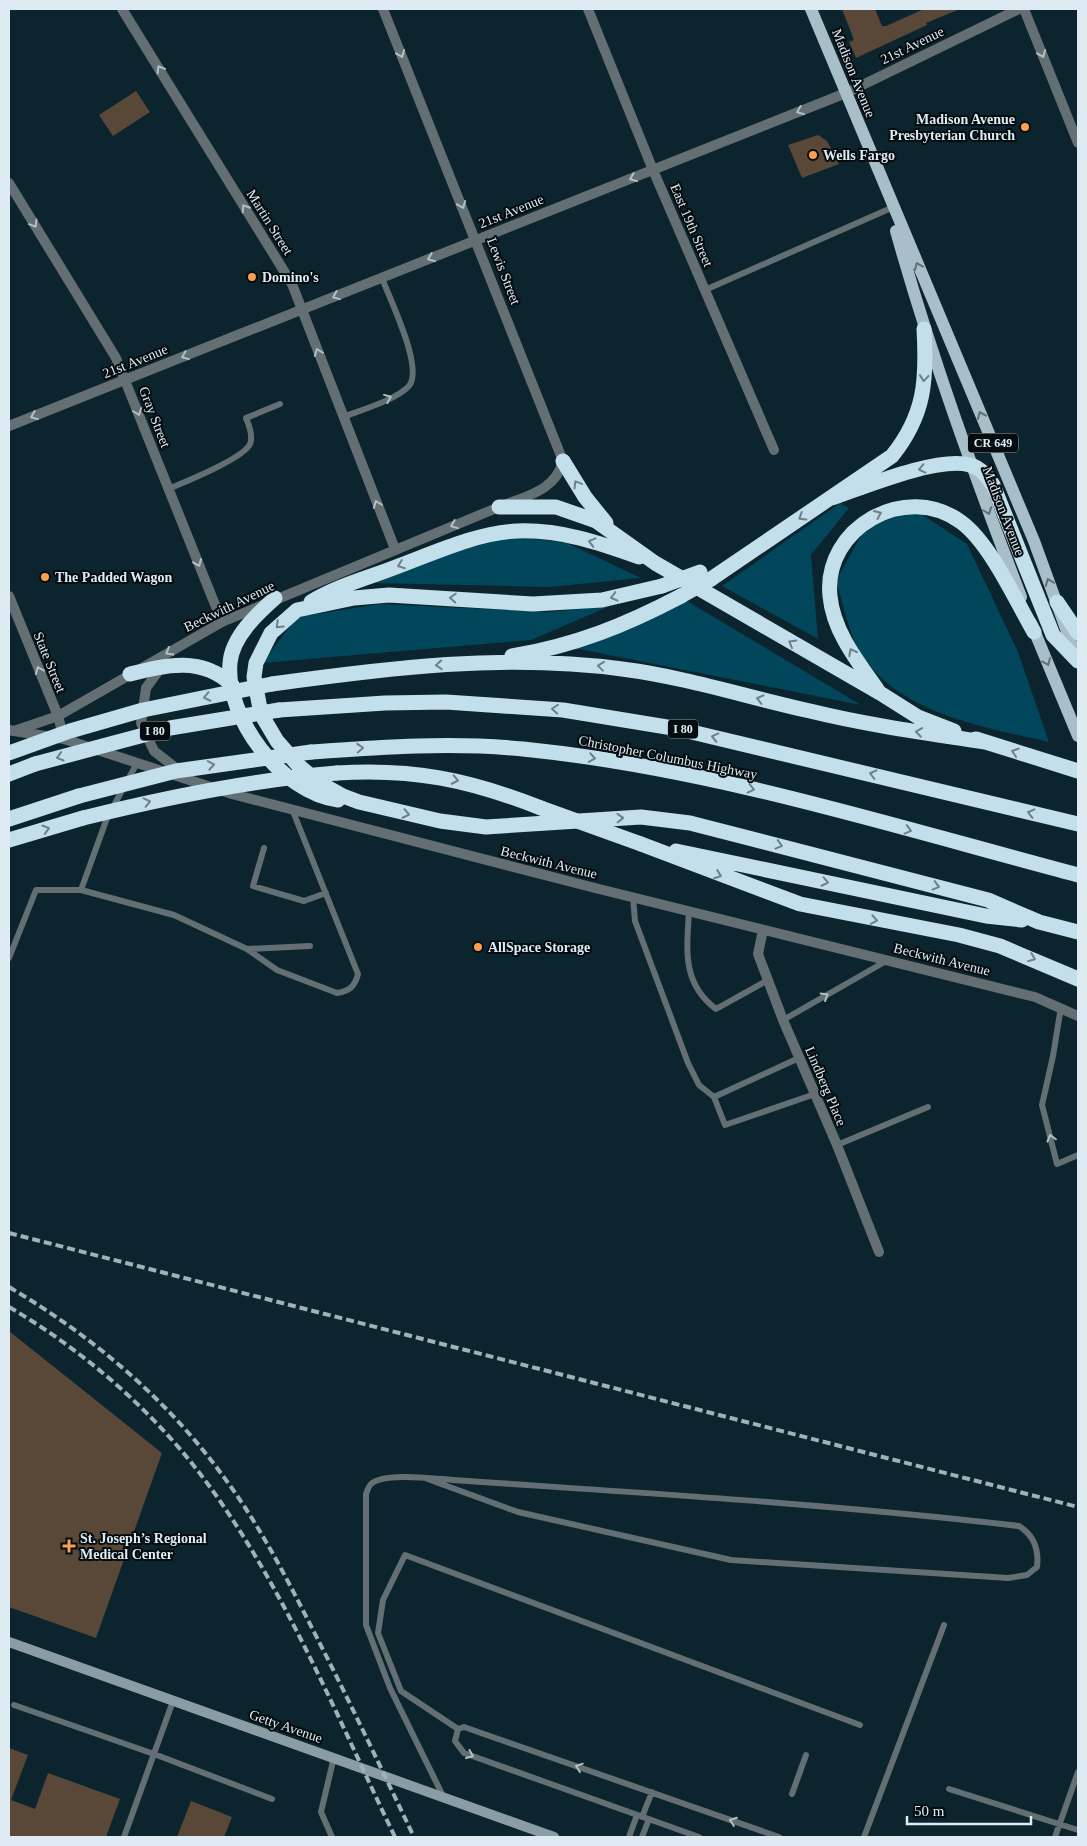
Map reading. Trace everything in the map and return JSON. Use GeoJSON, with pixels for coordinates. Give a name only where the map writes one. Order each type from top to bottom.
{"type":"FeatureCollection","features":[{"type":"Feature","properties":{"kind":"highway"},"geometry":{"type":"LineString","coordinates":[[480,662],[558,646],[614,629],[681,596],[705,575],[832,498],[892,456],[906,439],[917,416],[923,394],[926,362],[924,329]]}},
{"type":"Feature","properties":{"kind":"highway"},"geometry":{"type":"LineString","coordinates":[[563,461],[585,497],[614,532]]}},
{"type":"Feature","properties":{"kind":"highway"},"geometry":{"type":"LineString","coordinates":[[832,498],[893,476],[929,467],[970,465],[985,473],[993,485],[1053,635],[1078,662]]}},
{"type":"Feature","properties":{"kind":"highway"},"geometry":{"type":"LineString","coordinates":[[880,693],[856,660],[836,622],[832,610],[829,580],[833,564],[849,536],[871,517],[884,511],[914,506],[942,512],[961,522],[980,542],[995,564],[1034,632]]}},
{"type":"Feature","properties":{"kind":"highway"},"geometry":{"type":"LineString","coordinates":[[499,507],[556,507],[582,514],[614,532],[655,563],[880,693],[918,717],[984,742],[1078,771]]}},
{"type":"Feature","properties":{"kind":"highway"},"geometry":{"type":"LineString","coordinates":[[359,802],[329,788],[306,772],[277,741],[261,714],[254,677],[256,663],[271,633],[297,610],[334,590],[443,550],[499,533],[535,531],[571,536],[608,546],[655,563]]}},
{"type":"Feature","properties":{"kind":"highway"},"geometry":{"type":"LineString","coordinates":[[297,610],[354,598],[389,595],[533,604],[602,600],[705,575]]}},
{"type":"Feature","properties":{"kind":"highway"},"geometry":{"type":"LineString","coordinates":[[275,598],[261,611],[238,641],[230,662],[232,684],[238,708],[259,746],[292,782],[321,796],[359,802],[440,821],[486,828],[641,817],[690,823],[988,900],[1039,922]]}},
{"type":"Feature","properties":{"kind":"highway"},"geometry":{"type":"LineString","coordinates":[[1057,602],[1078,633]]}},
{"type":"Feature","properties":{"kind":"highway"},"geometry":{"type":"LineString","coordinates":[[9,753],[70,731],[143,710],[272,684],[359,672],[480,662],[578,664],[623,669],[669,677],[879,726],[984,742]]}},
{"type":"Feature","properties":{"kind":"highway"},"geometry":{"type":"LineString","coordinates":[[130,674],[162,666],[203,667],[223,676],[232,684]]}},
{"type":"Feature","properties":{"kind":"highway","name":"Christopher Columbus Highway"},"geometry":{"type":"LineString","coordinates":[[9,774],[35,764],[170,728],[278,710],[385,702],[446,702],[582,712],[679,729],[757,746],[1078,824]]}},
{"type":"Feature","properties":{"kind":"highway","name":"Christopher Columbus Highway"},"geometry":{"type":"LineString","coordinates":[[9,819],[79,796],[176,771],[311,752],[404,745],[522,749],[641,765],[814,805],[1078,875]]}},
{"type":"Feature","properties":{"kind":"highway"},"geometry":{"type":"LineString","coordinates":[[9,840],[83,818],[205,789],[337,773],[399,771],[430,775],[484,787],[800,904],[1000,946],[1078,979]]}},
{"type":"Feature","properties":{"kind":"highway"},"geometry":{"type":"LineString","coordinates":[[641,844],[986,916],[1039,922],[1078,932]]}},
{"type":"Feature","properties":{"kind":"main road","name":"Madison Avenue"},"geometry":{"type":"LineString","coordinates":[[811,9],[1057,602],[1078,662]]}},
{"type":"Feature","properties":{"kind":"main road","name":"Madison Avenue"},"geometry":{"type":"LineString","coordinates":[[880,176],[924,329],[970,465],[1034,632],[1078,736]]}},
{"type":"Feature","properties":{"kind":"main road","name":"Getty Avenue"},"geometry":{"type":"LineString","coordinates":[[9,1642],[554,1837]]}},
{"type":"Feature","properties":{"kind":"street","name":"Martin Street"},"geometry":{"type":"LineString","coordinates":[[122,9],[292,284],[395,549]]}},
{"type":"Feature","properties":{"kind":"street","name":"Lewis Street"},"geometry":{"type":"LineString","coordinates":[[383,9],[477,240],[563,461]]}},
{"type":"Feature","properties":{"kind":"street","name":"East 19th Street"},"geometry":{"type":"LineString","coordinates":[[588,9],[653,170],[774,450]]}},
{"type":"Feature","properties":{"kind":"street","name":"21st Avenue"},"geometry":{"type":"LineString","coordinates":[[9,426],[846,93],[1019,9]]}},
{"type":"Feature","properties":{"kind":"street"},"geometry":{"type":"LineString","coordinates":[[1024,9],[1078,143]]}},
{"type":"Feature","properties":{"kind":"street","name":"Gray Street"},"geometry":{"type":"LineString","coordinates":[[9,183],[116,358],[222,622]]}},
{"type":"Feature","properties":{"kind":"street","name":"Beckwith Avenue"},"geometry":{"type":"LineString","coordinates":[[11,730],[58,716],[222,622],[275,598],[540,491],[552,483],[558,476],[563,461]]}},
{"type":"Feature","properties":{"kind":"street","name":"State Street"},"geometry":{"type":"LineString","coordinates":[[9,596],[58,716],[64,739]]}},
{"type":"Feature","properties":{"kind":"street"},"geometry":{"type":"LineString","coordinates":[[162,666],[146,688],[140,724],[154,751],[192,781]]}},
{"type":"Feature","properties":{"kind":"street","name":"Beckwith Avenue"},"geometry":{"type":"LineString","coordinates":[[11,730],[64,739],[192,781],[292,809],[763,930],[1035,997],[1078,1016]]}},
{"type":"Feature","properties":{"kind":"street","name":"Lindberg Place"},"geometry":{"type":"LineString","coordinates":[[763,930],[758,954],[783,1020],[837,1146],[879,1252]]}},
{"type":"Feature","properties":{"kind":"lane"},"geometry":{"type":"LineString","coordinates":[[705,290],[889,209]]}},
{"type":"Feature","properties":{"kind":"lane"},"geometry":{"type":"LineString","coordinates":[[343,417],[397,395],[408,387],[414,379],[413,361],[382,278]]}},
{"type":"Feature","properties":{"kind":"lane"},"geometry":{"type":"LineString","coordinates":[[168,489],[218,467],[245,449],[250,445],[251,438],[246,418],[280,404]]}},
{"type":"Feature","properties":{"kind":"lane"},"geometry":{"type":"LineString","coordinates":[[82,890],[107,818],[137,763]]}},
{"type":"Feature","properties":{"kind":"lane"},"geometry":{"type":"LineString","coordinates":[[9,958],[36,890],[82,890],[174,915],[247,949],[277,970],[337,993],[346,992],[355,984],[358,974],[292,809]]}},
{"type":"Feature","properties":{"kind":"lane"},"geometry":{"type":"LineString","coordinates":[[264,848],[253,886],[304,901],[326,893]]}},
{"type":"Feature","properties":{"kind":"lane"},"geometry":{"type":"LineString","coordinates":[[633,897],[635,921],[688,1063],[699,1084],[714,1097],[725,1125],[815,1094]]}},
{"type":"Feature","properties":{"kind":"lane"},"geometry":{"type":"LineString","coordinates":[[689,911],[687,964],[707,1002],[716,1008],[725,1006],[768,980]]}},
{"type":"Feature","properties":{"kind":"lane"},"geometry":{"type":"LineString","coordinates":[[247,949],[310,946]]}},
{"type":"Feature","properties":{"kind":"lane"},"geometry":{"type":"LineString","coordinates":[[783,1020],[889,960]]}},
{"type":"Feature","properties":{"kind":"lane"},"geometry":{"type":"LineString","coordinates":[[1061,1007],[1042,1105],[1058,1164],[1078,1155]]}},
{"type":"Feature","properties":{"kind":"lane"},"geometry":{"type":"LineString","coordinates":[[714,1097],[799,1058]]}},
{"type":"Feature","properties":{"kind":"lane"},"geometry":{"type":"LineString","coordinates":[[837,1146],[928,1107]]}},
{"type":"Feature","properties":{"kind":"lane"},"geometry":{"type":"LineString","coordinates":[[426,1478],[518,1512],[731,1560],[1008,1578],[1028,1575],[1037,1568],[1036,1546],[1027,1531],[1019,1526],[935,1516],[426,1478],[383,1478],[370,1484],[366,1494],[366,1625],[390,1688],[443,1796]]}},
{"type":"Feature","properties":{"kind":"lane"},"geometry":{"type":"LineString","coordinates":[[458,1729],[401,1691],[378,1633],[383,1600],[405,1555],[860,1725]]}},
{"type":"Feature","properties":{"kind":"lane"},"geometry":{"type":"LineString","coordinates":[[864,1837],[944,1625]]}},
{"type":"Feature","properties":{"kind":"lane"},"geometry":{"type":"LineString","coordinates":[[124,1837],[173,1701]]}},
{"type":"Feature","properties":{"kind":"lane"},"geometry":{"type":"LineString","coordinates":[[14,1705],[154,1754],[272,1799]]}},
{"type":"Feature","properties":{"kind":"lane"},"geometry":{"type":"LineString","coordinates":[[458,1729],[464,1727],[778,1837]]}},
{"type":"Feature","properties":{"kind":"lane"},"geometry":{"type":"LineString","coordinates":[[458,1729],[456,1742],[464,1753],[699,1837]]}},
{"type":"Feature","properties":{"kind":"lane"},"geometry":{"type":"LineString","coordinates":[[792,1794],[806,1755]]}},
{"type":"Feature","properties":{"kind":"lane"},"geometry":{"type":"LineString","coordinates":[[332,1837],[322,1812],[334,1757]]}},
{"type":"Feature","properties":{"kind":"lane"},"geometry":{"type":"LineString","coordinates":[[1054,1837],[1078,1772]]}},
{"type":"Feature","properties":{"kind":"lane"},"geometry":{"type":"LineString","coordinates":[[949,1789],[1078,1830]]}},
{"type":"Feature","properties":{"kind":"lane"},"geometry":{"type":"LineString","coordinates":[[629,1837],[642,1817],[652,1792]]}},
{"type":"Feature","properties":{"kind":"lane"},"geometry":{"type":"LineString","coordinates":[[642,1817],[642,1837]]}},
{"type":"Feature","properties":{"kind":"shaded area"},"geometry":{"type":"Polygon","coordinates":[[[840,503],[849,508],[811,555],[818,639],[722,586],[840,503]]]}},
{"type":"Feature","properties":{"kind":"shaded area"},"geometry":{"type":"Polygon","coordinates":[[[915,510],[967,544],[1018,652],[1049,742],[970,723],[918,703],[895,689],[875,671],[859,650],[849,626],[836,581],[865,528],[915,510]]]}},
{"type":"Feature","properties":{"kind":"shaded area"},"geometry":{"type":"Polygon","coordinates":[[[511,536],[567,543],[641,578],[549,587],[373,583],[439,557],[511,536]]]}},
{"type":"Feature","properties":{"kind":"shaded area"},"geometry":{"type":"Polygon","coordinates":[[[687,601],[861,705],[574,648],[687,601]]]}},
{"type":"Feature","properties":{"kind":"shaded area"},"geometry":{"type":"Polygon","coordinates":[[[380,604],[549,612],[610,606],[531,640],[262,663],[297,617],[380,604]]]}},
{"type":"Feature","properties":{"kind":"building"},"geometry":{"type":"Polygon","coordinates":[[[842,9],[875,9],[882,26],[886,26],[924,9],[960,9],[926,23],[927,25],[856,58],[849,42],[854,40],[842,9]]]}},
{"type":"Feature","properties":{"kind":"building"},"geometry":{"type":"Polygon","coordinates":[[[136,91],[150,112],[113,136],[99,115],[136,91]]]}},
{"type":"Feature","properties":{"kind":"building","name":"Wells Fargo"},"geometry":{"type":"Polygon","coordinates":[[[818,135],[827,141],[839,164],[802,178],[788,145],[818,135]]]}},
{"type":"Feature","properties":{"kind":"building"},"geometry":{"type":"Polygon","coordinates":[[[9,1331],[162,1453],[96,1638],[9,1607],[9,1331]]]}},
{"type":"Feature","properties":{"kind":"building"},"geometry":{"type":"Polygon","coordinates":[[[9,1748],[28,1755],[11,1800],[35,1809],[48,1773],[120,1799],[106,1837],[9,1837],[9,1748]]]}},
{"type":"Feature","properties":{"kind":"building"},"geometry":{"type":"Polygon","coordinates":[[[191,1801],[232,1817],[224,1837],[177,1837],[191,1801]]]}},
{"type":"Feature","properties":{"kind":"railway"},"geometry":{"type":"LineString","coordinates":[[9,1233],[1078,1507]]}},
{"type":"Feature","properties":{"kind":"railway"},"geometry":{"type":"LineString","coordinates":[[9,1287],[69,1326],[126,1371],[177,1420],[223,1476],[260,1532],[293,1590],[352,1707],[414,1837]]}},
{"type":"Feature","properties":{"kind":"railway"},"geometry":{"type":"LineString","coordinates":[[9,1307],[65,1344],[118,1386],[167,1434],[210,1487],[263,1569],[287,1613],[395,1837]]}},
{"type":"Feature","properties":{"kind":"place","name":"Madison Avenue Presbyterian Church"},"geometry":{"type":"Point","coordinates":[1025,127]}},
{"type":"Feature","properties":{"kind":"place","name":"Wells Fargo"},"geometry":{"type":"Point","coordinates":[813,155]}},
{"type":"Feature","properties":{"kind":"place","name":"Domino's"},"geometry":{"type":"Point","coordinates":[252,277]}},
{"type":"Feature","properties":{"kind":"place","name":"The Padded Wagon"},"geometry":{"type":"Point","coordinates":[45,577]}},
{"type":"Feature","properties":{"kind":"place","name":"AllSpace Storage"},"geometry":{"type":"Point","coordinates":[478,947]}},
{"type":"Feature","properties":{"kind":"place","name":"St. Joseph’s Regional Medical Center"},"geometry":{"type":"Point","coordinates":[69,1546]}}]}
